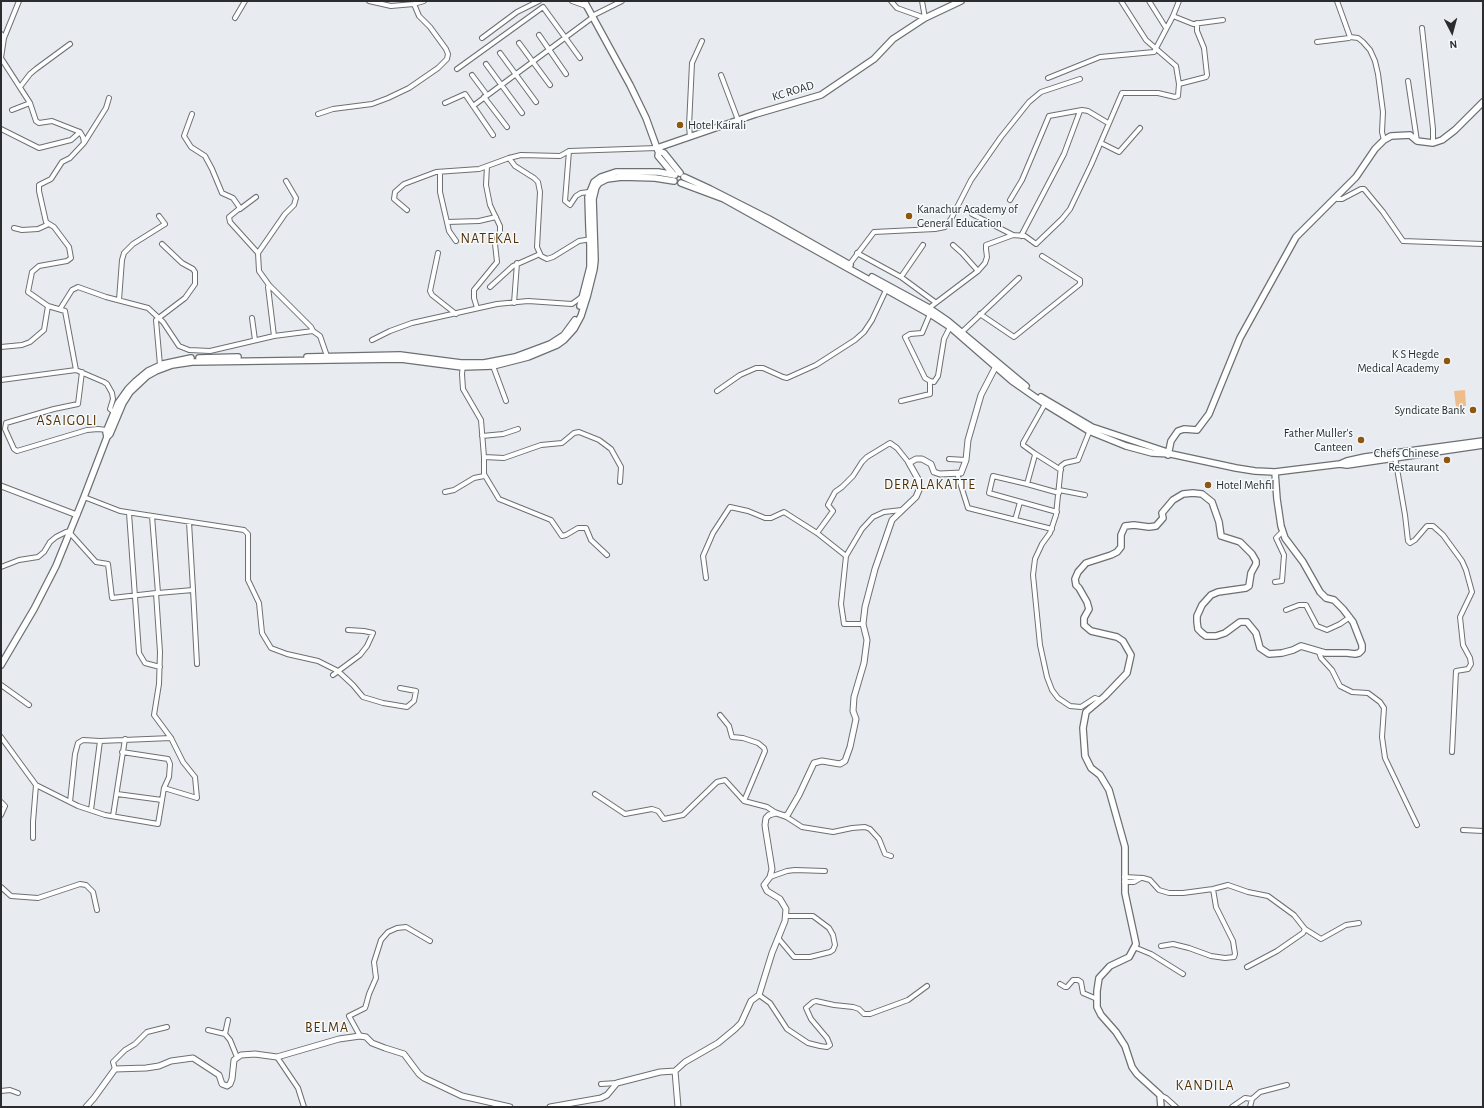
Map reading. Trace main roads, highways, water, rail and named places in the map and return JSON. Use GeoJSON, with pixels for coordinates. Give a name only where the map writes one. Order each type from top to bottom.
{"type":"FeatureCollection","features":[{"type":"Feature","properties":{"kind":"main road","name":"KC ROAD"},"geometry":{"type":"LineString","coordinates":[[658,150],[738,120],[821,95],[874,59],[893,39],[924,18],[961,1]]}},
{"type":"Feature","properties":{"kind":"main road"},"geometry":{"type":"LineString","coordinates":[[585,3],[630,85],[646,118],[658,150],[658,156],[678,177],[684,180],[681,183],[724,199],[850,265],[886,290],[917,304]]}},
{"type":"Feature","properties":{"kind":"main road"},"geometry":{"type":"LineString","coordinates":[[1169,454],[1171,441],[1178,431],[1184,429],[1197,430],[1209,414],[1240,338],[1296,237],[1356,176],[1374,149],[1391,136],[1410,136],[1417,141],[1433,143],[1442,140],[1455,130],[1483,102]]}},
{"type":"Feature","properties":{"kind":"main road"},"geometry":{"type":"LineString","coordinates":[[658,150],[664,153],[678,177]]}},
{"type":"Feature","properties":{"kind":"main road"},"geometry":{"type":"LineString","coordinates":[[661,173],[664,170],[665,163]]}},
{"type":"Feature","properties":{"kind":"main road"},"geometry":{"type":"LineString","coordinates":[[592,240],[589,228],[589,192],[594,182],[607,174],[626,172],[661,173],[678,177],[734,200],[858,272],[929,311],[962,332],[1012,381],[1045,404],[1126,446],[1152,453],[1169,454],[1243,469],[1275,472],[1340,464],[1347,465],[1483,445]]}},
{"type":"Feature","properties":{"kind":"main road"},"geometry":{"type":"LineString","coordinates":[[1,665],[34,610],[70,532],[107,437],[110,434],[115,414],[140,382],[156,371],[172,365],[204,361],[400,355],[463,365],[493,366],[528,357],[552,347],[564,340],[576,326],[585,296],[590,267],[593,199],[596,187],[599,183],[607,179],[622,177],[678,177]]}},
{"type":"Feature","properties":{"kind":"main road"},"geometry":{"type":"LineString","coordinates":[[463,365],[507,359],[533,351],[554,341],[564,334],[573,323],[585,296]]}},
{"type":"Feature","properties":{"kind":"main road"},"geometry":{"type":"LineString","coordinates":[[929,311],[1020,382],[1091,429]]}},
{"type":"Feature","properties":{"kind":"main road"},"geometry":{"type":"LineString","coordinates":[[107,437],[107,430],[122,396],[136,380],[148,371],[160,365],[182,359],[202,358],[328,358]]}},
{"type":"Feature","properties":{"kind":"main road"},"geometry":{"type":"LineString","coordinates":[[1340,464],[1365,457],[1483,441]]}},
{"type":"Feature","properties":{"kind":"main road"},"geometry":{"type":"LineString","coordinates":[[1162,1107],[1160,1095],[1136,1074],[1125,1046],[1116,1032],[1101,1015],[1097,1007],[1099,978],[1110,966],[1129,957],[1136,944],[1125,893],[1125,847],[1109,790],[1100,775],[1091,768],[1085,756],[1083,728],[1086,712],[1101,700],[1127,673],[1130,655],[1123,641],[1117,637],[1091,631],[1084,626],[1084,618],[1089,609],[1087,602],[1076,585],[1075,579],[1078,572],[1086,563],[1111,555],[1122,547],[1120,535],[1125,526],[1156,526],[1162,518],[1162,513],[1172,500],[1183,494],[1202,494],[1212,502],[1219,522],[1220,535],[1240,542],[1252,554],[1256,564],[1246,588],[1218,592],[1210,595],[1202,605],[1197,616],[1198,628],[1206,636],[1216,636],[1225,633],[1240,622],[1247,622],[1256,633],[1260,648],[1269,654],[1282,653],[1301,646],[1319,652],[1355,654],[1362,650],[1362,645],[1350,617],[1334,600],[1326,598],[1320,592],[1304,562],[1285,538],[1277,500],[1275,472]]}},
{"type":"Feature","properties":{"kind":"place","name":"Hotel Kairali"},"geometry":{"type":"Point","coordinates":[680,125]}},
{"type":"Feature","properties":{"kind":"place","name":"Kanachur Academy of General Education"},"geometry":{"type":"Point","coordinates":[909,216]}},
{"type":"Feature","properties":{"kind":"place","name":"K S Hegde Medical Academy"},"geometry":{"type":"Point","coordinates":[1447,361]}},
{"type":"Feature","properties":{"kind":"place","name":"Syndicate Bank"},"geometry":{"type":"Point","coordinates":[1473,410]}},
{"type":"Feature","properties":{"kind":"place","name":"Father Muller's Canteen"},"geometry":{"type":"Point","coordinates":[1361,440]}},
{"type":"Feature","properties":{"kind":"place","name":"Chefs Chinese Restaurant"},"geometry":{"type":"Point","coordinates":[1447,460]}},
{"type":"Feature","properties":{"kind":"place","name":"Hotel Mehfil"},"geometry":{"type":"Point","coordinates":[1208,485]}},
{"type":"Feature","properties":{"kind":"district","name":"NATEKAL"},"geometry":{"type":"Point","coordinates":[490,239]}},
{"type":"Feature","properties":{"kind":"district","name":"ASAIGOLI"},"geometry":{"type":"Point","coordinates":[67,421]}},
{"type":"Feature","properties":{"kind":"district","name":"DERALAKATTE"},"geometry":{"type":"Point","coordinates":[930,485]}},
{"type":"Feature","properties":{"kind":"district","name":"BELMA"},"geometry":{"type":"Point","coordinates":[327,1028]}},
{"type":"Feature","properties":{"kind":"district","name":"KANDILA"},"geometry":{"type":"Point","coordinates":[1205,1086]}}]}
